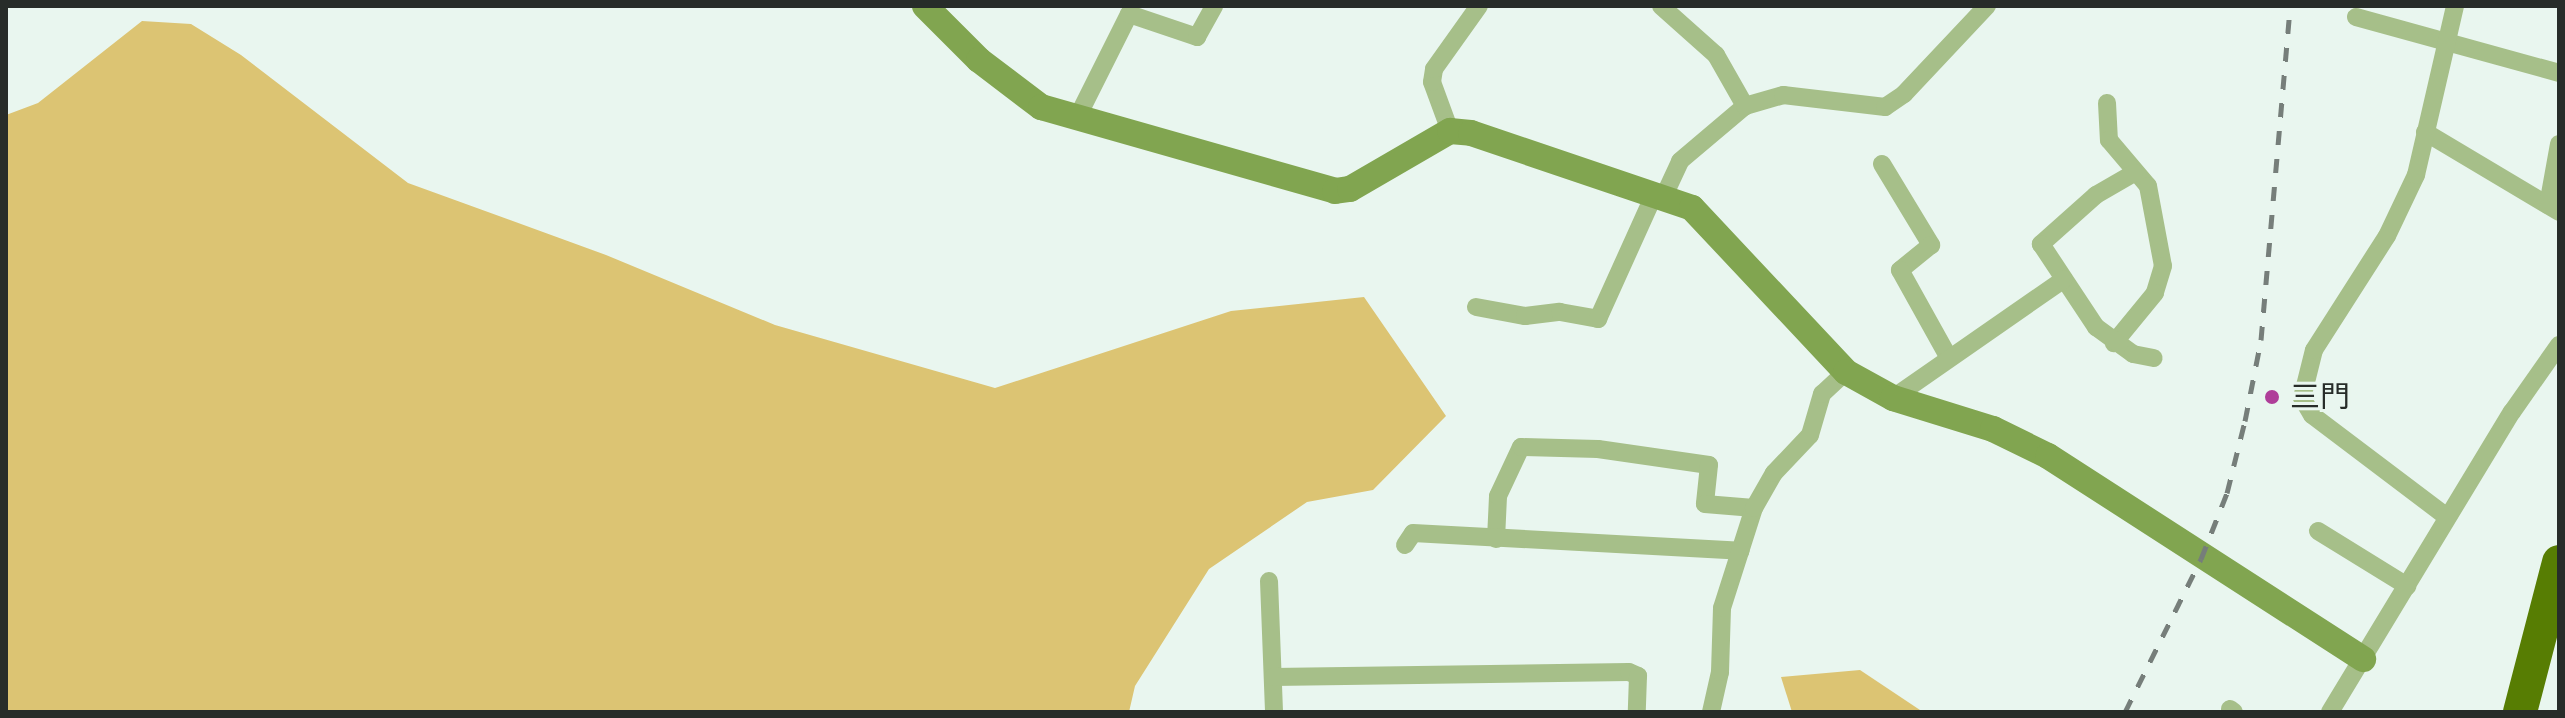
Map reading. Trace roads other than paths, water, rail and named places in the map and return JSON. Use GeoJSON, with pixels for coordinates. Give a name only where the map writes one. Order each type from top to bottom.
{"type":"FeatureCollection","features":[{"type":"Feature","properties":{"kind":"highway"},"geometry":{"type":"LineString","coordinates":[[2520,712],[2553,612],[2559,562]]}},
{"type":"Feature","properties":{"kind":"street"},"geometry":{"type":"LineString","coordinates":[[925,6],[1017,90],[1076,120],[1335,191],[1350,189],[1450,131],[1471,133],[1692,208],[1720,232],[1846,372],[1893,398],[1993,429],[2048,456],[2363,659]]}},
{"type":"Feature","properties":{"kind":"street"},"geometry":{"type":"LineString","coordinates":[[1076,120],[1129,14],[1197,37],[1214,6]]}},
{"type":"Feature","properties":{"kind":"street"},"geometry":{"type":"LineString","coordinates":[[1450,131],[1432,82],[1434,69],[1479,6]]}},
{"type":"Feature","properties":{"kind":"street"},"geometry":{"type":"LineString","coordinates":[[1661,6],[1716,55],[1745,106]]}},
{"type":"Feature","properties":{"kind":"street"},"geometry":{"type":"LineString","coordinates":[[1476,307],[1525,316],[1560,312],[1598,319],[1659,195],[1680,161],[1745,106],[1783,95],[1885,107],[1904,94],[1987,6]]}},
{"type":"Feature","properties":{"kind":"street"},"geometry":{"type":"LineString","coordinates":[[2447,517],[2312,415],[2302,398],[2314,350],[2387,236],[2416,175],[2455,6]]}},
{"type":"Feature","properties":{"kind":"street"},"geometry":{"type":"LineString","coordinates":[[2356,17],[2559,73]]}},
{"type":"Feature","properties":{"kind":"street"},"geometry":{"type":"LineString","coordinates":[[2107,103],[2109,140],[2148,186],[2163,266],[2155,293],[2114,343]]}},
{"type":"Feature","properties":{"kind":"street"},"geometry":{"type":"LineString","coordinates":[[2425,132],[2553,209],[2559,144]]}},
{"type":"Feature","properties":{"kind":"street"},"geometry":{"type":"LineString","coordinates":[[1882,164],[1931,245],[1900,270],[1949,358]]}},
{"type":"Feature","properties":{"kind":"street"},"geometry":{"type":"LineString","coordinates":[[2134,173],[2096,195],[2041,244],[2096,327],[2114,343],[2154,358]]}},
{"type":"Feature","properties":{"kind":"street"},"geometry":{"type":"LineString","coordinates":[[1893,398],[2064,279]]}},
{"type":"Feature","properties":{"kind":"street"},"geometry":{"type":"LineString","coordinates":[[2330,712],[2447,517],[2559,345]]}},
{"type":"Feature","properties":{"kind":"street"},"geometry":{"type":"LineString","coordinates":[[1711,712],[1720,672],[1722,608],[1754,508],[1774,473],[1810,435],[1822,394],[1846,372]]}},
{"type":"Feature","properties":{"kind":"street"},"geometry":{"type":"LineString","coordinates":[[1496,539],[1498,496],[1521,447],[1598,449],[1709,465],[1705,504],[1754,508]]}},
{"type":"Feature","properties":{"kind":"street"},"geometry":{"type":"LineString","coordinates":[[2318,531],[2407,586]]}},
{"type":"Feature","properties":{"kind":"street"},"geometry":{"type":"LineString","coordinates":[[1405,545],[1413,533],[1741,551]]}},
{"type":"Feature","properties":{"kind":"street"},"geometry":{"type":"LineString","coordinates":[[1269,581],[1274,712]]}},
{"type":"Feature","properties":{"kind":"street"},"geometry":{"type":"LineString","coordinates":[[1273,677],[1629,672],[1638,676],[1637,712]]}},
{"type":"Feature","properties":{"kind":"railway"},"geometry":{"type":"LineString","coordinates":[[2125,712],[2201,559],[2227,493],[2245,421],[2261,340],[2290,6]]}},
{"type":"Feature","properties":{"kind":"place","name":"三門"},"geometry":{"type":"Point","coordinates":[2272,397]}}]}
